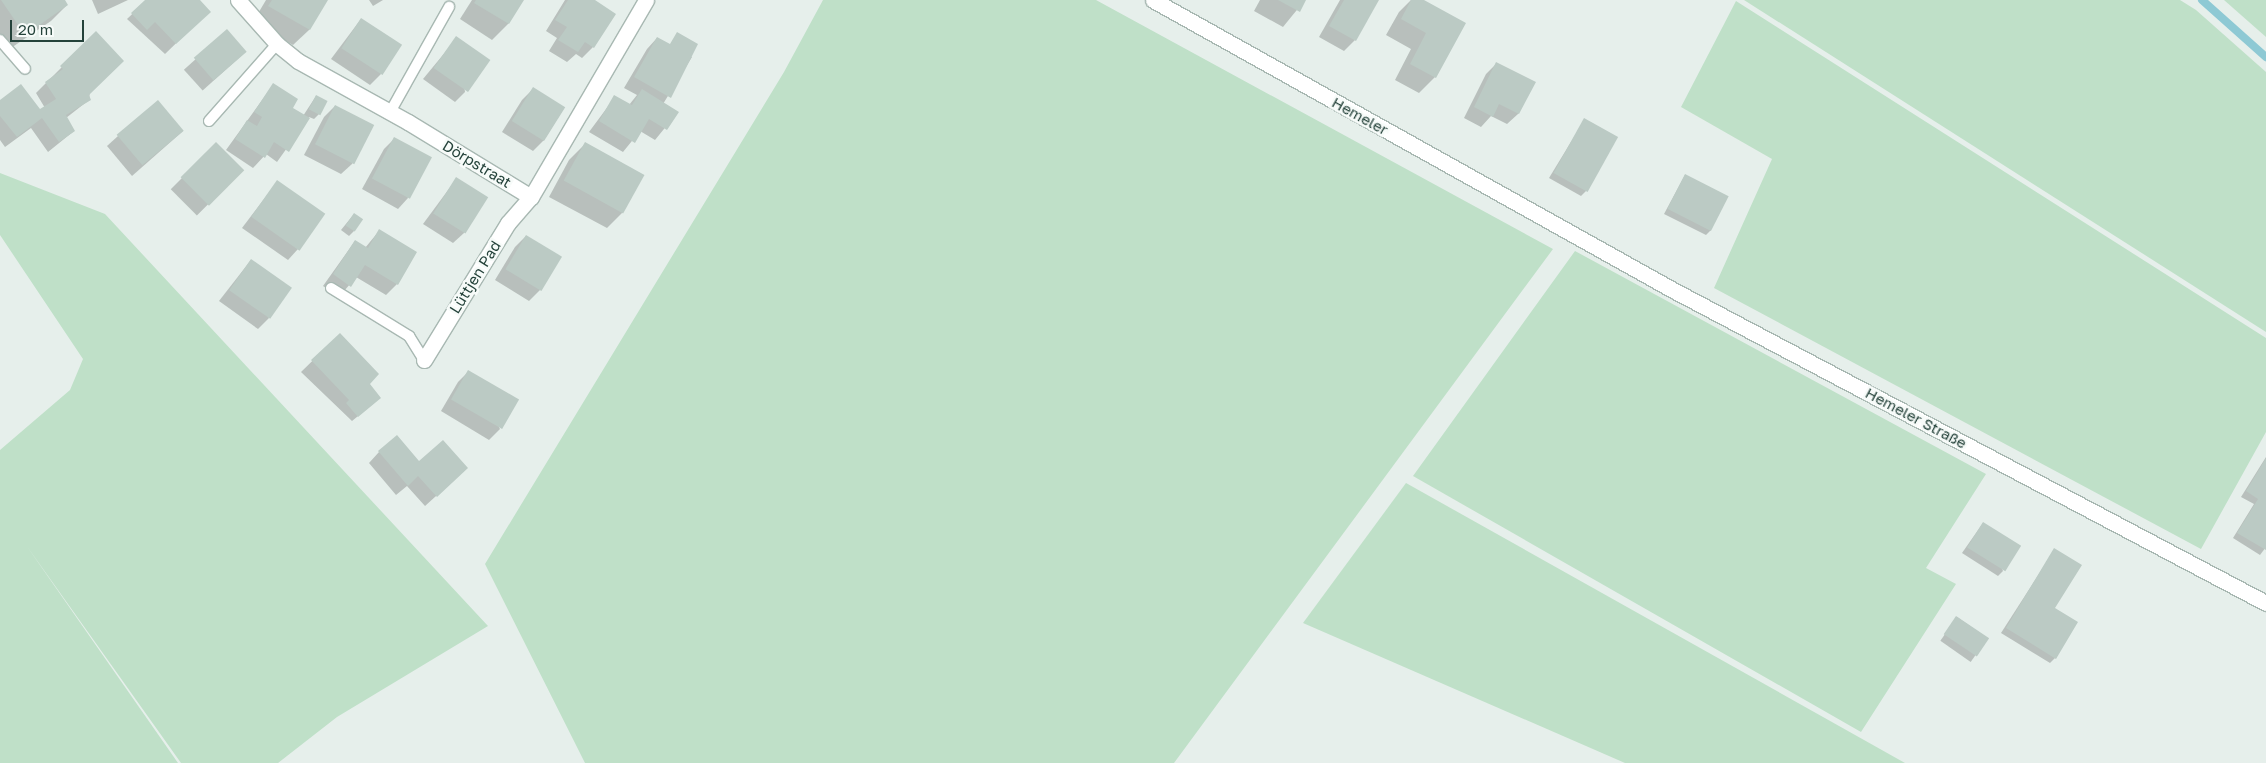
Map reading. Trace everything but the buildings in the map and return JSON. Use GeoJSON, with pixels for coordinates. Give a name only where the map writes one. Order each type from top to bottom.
{"type":"FeatureCollection","features":[{"type":"Feature","properties":{"kind":"street"},"geometry":{"type":"LineString","coordinates":[[531,197],[646,0]]}},
{"type":"Feature","properties":{"kind":"street","name":"Hemeler"},"geometry":{"type":"LineString","coordinates":[[1153,0],[1567,232]]}},
{"type":"Feature","properties":{"kind":"street","name":"Dörpstraat"},"geometry":{"type":"LineString","coordinates":[[243,2],[277,44],[298,61],[389,114],[408,122],[531,197]]}},
{"type":"Feature","properties":{"kind":"street","name":"Lüttjen Pad"},"geometry":{"type":"LineString","coordinates":[[424,360],[508,222],[531,197]]}},
{"type":"Feature","properties":{"kind":"street","name":"Hemeler Straße"},"geometry":{"type":"LineString","coordinates":[[1567,232],[2266,603]]}},
{"type":"Feature","properties":{"kind":"lane"},"geometry":{"type":"LineString","coordinates":[[389,114],[448,7]]}},
{"type":"Feature","properties":{"kind":"lane"},"geometry":{"type":"LineString","coordinates":[[0,40],[25,69]]}},
{"type":"Feature","properties":{"kind":"lane"},"geometry":{"type":"LineString","coordinates":[[210,122],[277,44]]}},
{"type":"Feature","properties":{"kind":"lane"},"geometry":{"type":"LineString","coordinates":[[331,288],[409,336],[424,360]]}},
{"type":"Feature","properties":{"kind":"green space"},"geometry":{"type":"Polygon","coordinates":[[[823,0],[1096,0],[1553,249],[1174,763],[585,763],[485,564],[784,72],[823,0]]]}},
{"type":"Feature","properties":{"kind":"green space"},"geometry":{"type":"Polygon","coordinates":[[[1744,0],[2180,0],[2196,10],[2266,72],[2266,332],[1744,0]]]}},
{"type":"Feature","properties":{"kind":"green space"},"geometry":{"type":"Polygon","coordinates":[[[2224,0],[2266,0],[2266,37],[2224,0]]]}},
{"type":"Feature","properties":{"kind":"green space"},"geometry":{"type":"Polygon","coordinates":[[[1736,1],[2266,338],[2266,432],[2201,549],[1714,288],[1772,159],[1681,107],[1736,1]]]}},
{"type":"Feature","properties":{"kind":"green space"},"geometry":{"type":"Polygon","coordinates":[[[0,173],[105,214],[488,626],[337,717],[278,763],[181,763],[26,545],[178,763],[0,763],[0,450],[70,390],[83,359],[0,235],[0,173]]]}},
{"type":"Feature","properties":{"kind":"green space"},"geometry":{"type":"Polygon","coordinates":[[[1575,251],[1986,474],[1926,568],[1956,584],[1861,732],[1413,476],[1575,251]]]}},
{"type":"Feature","properties":{"kind":"green space"},"geometry":{"type":"Polygon","coordinates":[[[1406,483],[1905,763],[1625,763],[1303,623],[1406,483]]]}},
{"type":"Feature","properties":{"kind":"waterway"},"geometry":{"type":"LineString","coordinates":[[2202,0],[2266,57]]}}]}
